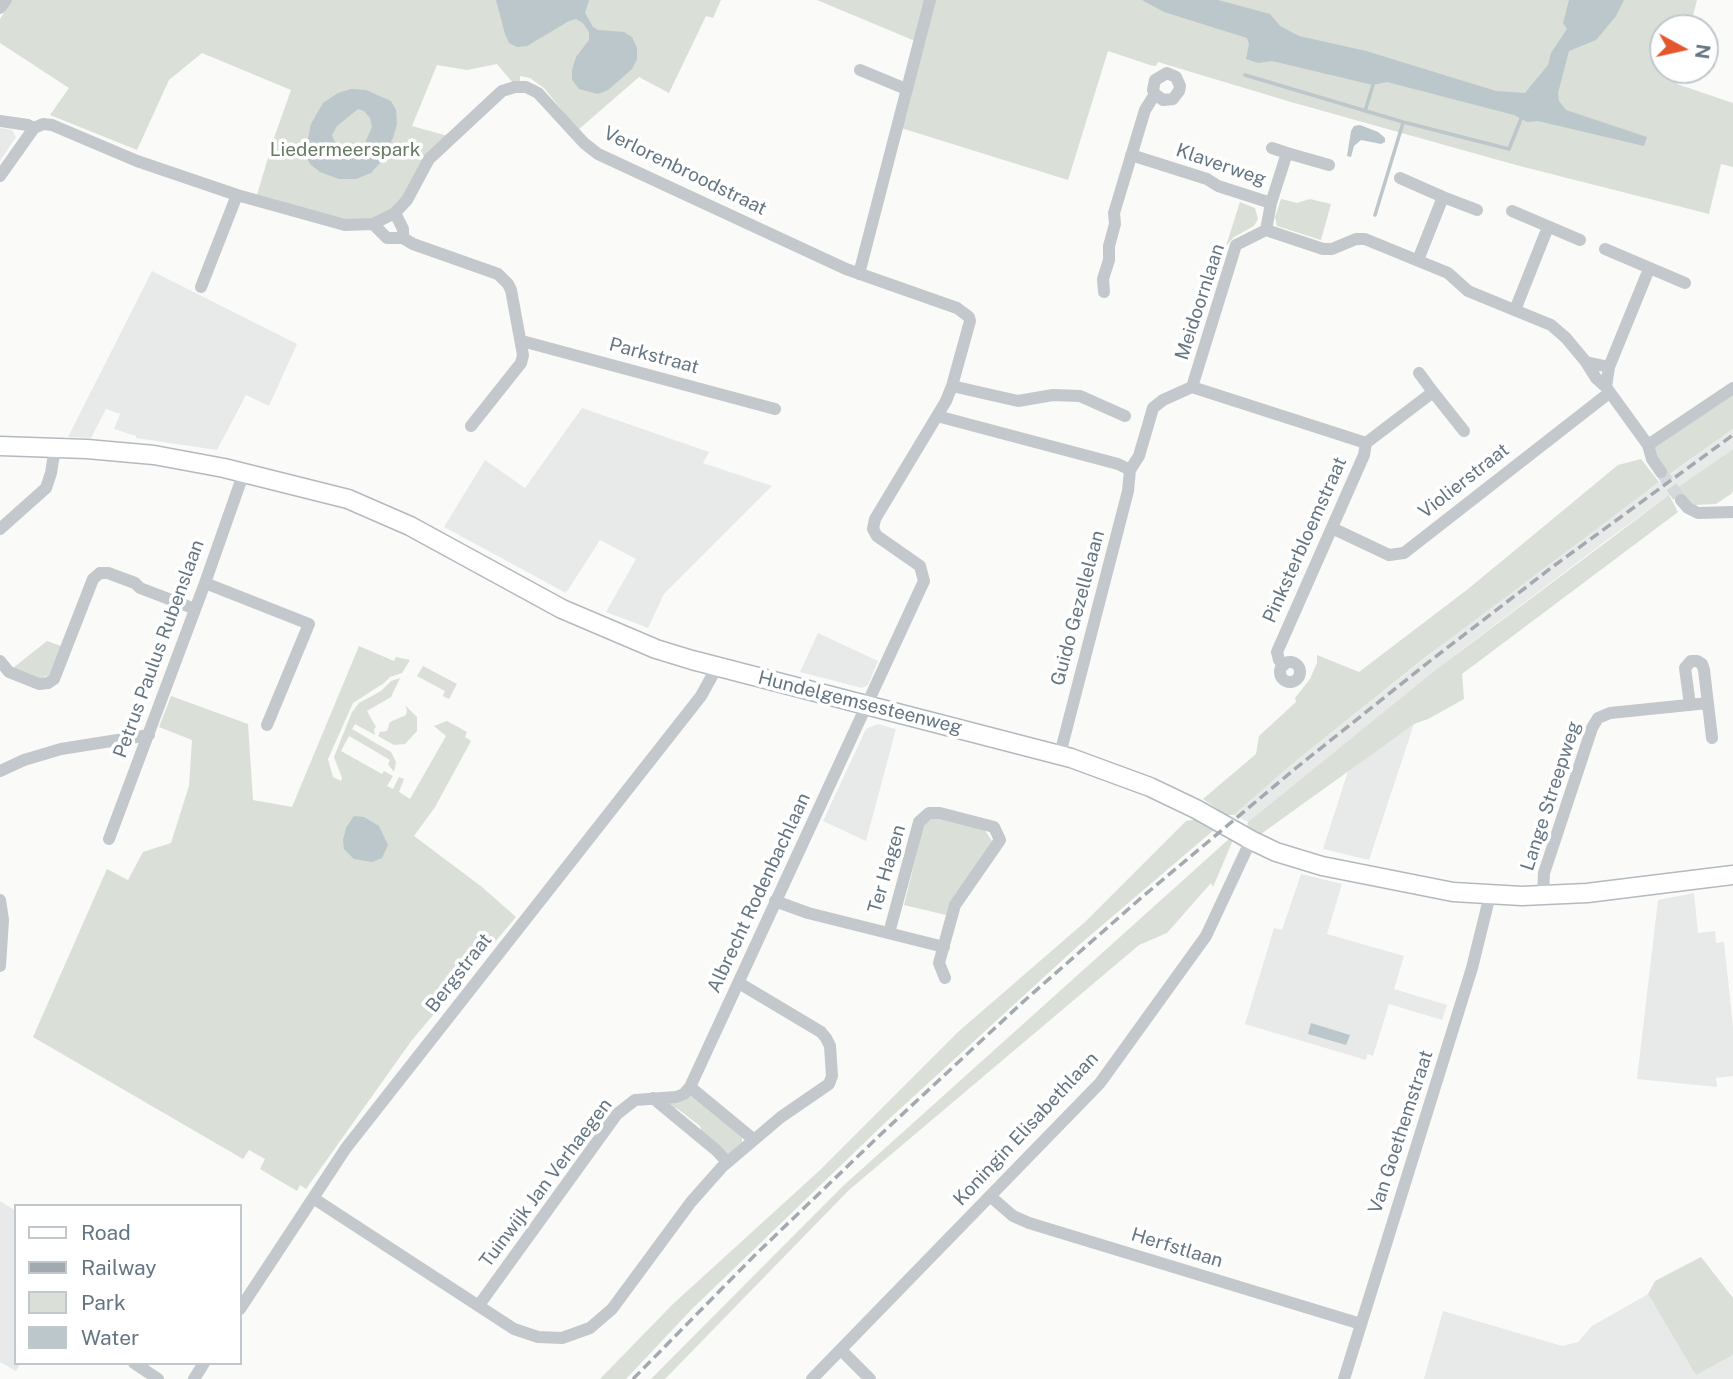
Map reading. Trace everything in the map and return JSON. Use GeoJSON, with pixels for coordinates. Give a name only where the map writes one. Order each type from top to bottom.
{"type":"FeatureCollection","features":[{"type":"Feature","properties":{"kind":"main road","name":"Hundelgemsesteenweg"},"geometry":{"type":"LineString","coordinates":[[0,446],[154,455],[244,472],[327,492],[374,508],[576,615],[656,649],[1060,754],[1154,788],[1276,852],[1322,866],[1414,886],[1490,895],[1543,896],[1733,876]]}},
{"type":"Feature","properties":{"kind":"street"},"geometry":{"type":"LineString","coordinates":[[0,8],[6,0]]}},
{"type":"Feature","properties":{"kind":"street"},"geometry":{"type":"LineString","coordinates":[[859,274],[930,0]]}},
{"type":"Feature","properties":{"kind":"street"},"geometry":{"type":"LineString","coordinates":[[860,70],[906,89]]}},
{"type":"Feature","properties":{"kind":"street","name":"Verlorenbroodstraat"},"geometry":{"type":"LineString","coordinates":[[0,121],[29,124],[34,128],[43,124],[52,125],[137,160],[237,195],[345,225],[373,224],[395,213],[412,191],[429,159],[502,91],[526,87],[538,93],[584,144],[598,154],[859,274],[957,308],[969,317],[970,321],[953,386],[875,519],[873,529],[877,536],[920,566],[923,581],[867,706]]}},
{"type":"Feature","properties":{"kind":"street"},"geometry":{"type":"LineString","coordinates":[[1104,292],[1102,279],[1109,260],[1108,246],[1115,224],[1114,213],[1145,110],[1155,94]]}},
{"type":"Feature","properties":{"kind":"street"},"geometry":{"type":"LineString","coordinates":[[0,176],[34,128]]}},
{"type":"Feature","properties":{"kind":"street"},"geometry":{"type":"LineString","coordinates":[[1272,148],[1329,165]]}},
{"type":"Feature","properties":{"kind":"street"},"geometry":{"type":"LineString","coordinates":[[1271,203],[1287,153]]}},
{"type":"Feature","properties":{"kind":"street","name":"Klaverweg"},"geometry":{"type":"LineString","coordinates":[[1131,155],[1207,178],[1218,186],[1271,203],[1266,230]]}},
{"type":"Feature","properties":{"kind":"street"},"geometry":{"type":"LineString","coordinates":[[1400,178],[1477,210]]}},
{"type":"Feature","properties":{"kind":"street"},"geometry":{"type":"LineString","coordinates":[[201,287],[237,195]]}},
{"type":"Feature","properties":{"kind":"street"},"geometry":{"type":"LineString","coordinates":[[1418,260],[1443,197]]}},
{"type":"Feature","properties":{"kind":"street"},"geometry":{"type":"LineString","coordinates":[[1513,211],[1580,240]]}},
{"type":"Feature","properties":{"kind":"street"},"geometry":{"type":"LineString","coordinates":[[395,213],[403,229],[403,238]]}},
{"type":"Feature","properties":{"kind":"street"},"geometry":{"type":"LineString","coordinates":[[373,224],[387,238],[403,238],[498,274],[511,290],[522,341],[521,363],[484,413],[471,426]]}},
{"type":"Feature","properties":{"kind":"street"},"geometry":{"type":"LineString","coordinates":[[1515,310],[1548,227]]}},
{"type":"Feature","properties":{"kind":"street"},"geometry":{"type":"LineString","coordinates":[[1266,230],[1323,249],[1365,239],[1448,273],[1468,291],[1558,330],[1586,362],[1648,444],[1652,459],[1661,472]]}},
{"type":"Feature","properties":{"kind":"street","name":"Meidoornlaan"},"geometry":{"type":"LineString","coordinates":[[1192,387],[1233,252],[1241,241],[1266,230]]}},
{"type":"Feature","properties":{"kind":"street"},"geometry":{"type":"LineString","coordinates":[[1605,249],[1685,283]]}},
{"type":"Feature","properties":{"kind":"street"},"geometry":{"type":"LineString","coordinates":[[1608,390],[1609,367],[1649,269]]}},
{"type":"Feature","properties":{"kind":"street","name":"Parkstraat"},"geometry":{"type":"LineString","coordinates":[[522,341],[775,409]]}},
{"type":"Feature","properties":{"kind":"street"},"geometry":{"type":"LineString","coordinates":[[1586,362],[1609,367]]}},
{"type":"Feature","properties":{"kind":"street"},"geometry":{"type":"LineString","coordinates":[[1419,373],[1464,431]]}},
{"type":"Feature","properties":{"kind":"street"},"geometry":{"type":"LineString","coordinates":[[953,386],[1018,401],[1053,395],[1080,396],[1125,416]]}},
{"type":"Feature","properties":{"kind":"street","name":"Pinksterbloemstraat"},"geometry":{"type":"LineString","coordinates":[[1192,387],[1366,443],[1364,455],[1277,652],[1284,665]]}},
{"type":"Feature","properties":{"kind":"street","name":"Guido Gezellelaan"},"geometry":{"type":"LineString","coordinates":[[1060,754],[1128,491],[1130,470],[1139,456],[1153,408],[1163,400],[1192,387]]}},
{"type":"Feature","properties":{"kind":"street"},"geometry":{"type":"LineString","coordinates":[[1648,444],[1733,388]]}},
{"type":"Feature","properties":{"kind":"street","name":"Violierstraat"},"geometry":{"type":"LineString","coordinates":[[1332,528],[1389,555],[1404,553],[1608,390]]}},
{"type":"Feature","properties":{"kind":"street"},"geometry":{"type":"LineString","coordinates":[[1366,443],[1433,392]]}},
{"type":"Feature","properties":{"kind":"street"},"geometry":{"type":"LineString","coordinates":[[937,416],[1118,464],[1130,470]]}},
{"type":"Feature","properties":{"kind":"street"},"geometry":{"type":"LineString","coordinates":[[0,529],[46,488],[55,448]]}},
{"type":"Feature","properties":{"kind":"street","name":"Petrus Paulus Rubenslaan"},"geometry":{"type":"LineString","coordinates":[[109,839],[244,472]]}},
{"type":"Feature","properties":{"kind":"street"},"geometry":{"type":"LineString","coordinates":[[1681,500],[1688,509],[1698,513],[1733,512]]}},
{"type":"Feature","properties":{"kind":"street"},"geometry":{"type":"LineString","coordinates":[[0,661],[9,672],[39,684],[54,679],[93,579],[100,573],[108,573],[135,583],[140,588],[195,609]]}},
{"type":"Feature","properties":{"kind":"street"},"geometry":{"type":"LineString","coordinates":[[205,583],[309,624],[267,725]]}},
{"type":"Feature","properties":{"kind":"street"},"geometry":{"type":"LineString","coordinates":[[1690,705],[1685,668],[1694,660],[1700,662],[1703,667],[1712,738]]}},
{"type":"Feature","properties":{"kind":"street","name":"Bergstraat"},"geometry":{"type":"LineString","coordinates":[[242,1306],[375,1109],[701,696],[717,667]]}},
{"type":"Feature","properties":{"kind":"street","name":"Lange Streepweg"},"geometry":{"type":"LineString","coordinates":[[1543,896],[1544,873],[1598,718],[1610,713],[1708,703]]}},
{"type":"Feature","properties":{"kind":"street","name":"Albrecht Rodenbachlaan"},"geometry":{"type":"LineString","coordinates":[[687,1091],[867,706]]}},
{"type":"Feature","properties":{"kind":"street"},"geometry":{"type":"LineString","coordinates":[[0,771],[24,760],[61,749],[149,735]]}},
{"type":"Feature","properties":{"kind":"street","name":"Ter Hagen"},"geometry":{"type":"LineString","coordinates":[[889,933],[919,822],[929,813],[940,813],[994,827],[1000,840],[956,905],[939,963],[945,978]]}},
{"type":"Feature","properties":{"kind":"street","name":"Koningin Elisabethlaan"},"geometry":{"type":"LineString","coordinates":[[813,1379],[1100,1083],[1191,959],[1224,901],[1251,840]]}},
{"type":"Feature","properties":{"kind":"street","name":"Van Goethemstraat"},"geometry":{"type":"LineString","coordinates":[[1344,1379],[1472,968],[1490,895]]}},
{"type":"Feature","properties":{"kind":"street"},"geometry":{"type":"LineString","coordinates":[[0,900],[3,929],[0,966]]}},
{"type":"Feature","properties":{"kind":"street","name":"Ter Hagen"},"geometry":{"type":"LineString","coordinates":[[775,901],[808,913],[944,947]]}},
{"type":"Feature","properties":{"kind":"street"},"geometry":{"type":"LineString","coordinates":[[313,1198],[513,1329],[530,1335],[562,1338],[590,1328],[612,1309],[691,1202],[727,1163],[780,1117],[829,1084],[832,1076],[830,1046],[821,1032],[739,983]]}},
{"type":"Feature","properties":{"kind":"street"},"geometry":{"type":"LineString","coordinates":[[687,1091],[753,1139]]}},
{"type":"Feature","properties":{"kind":"street","name":"Tuinwijk Jan Verhaegen"},"geometry":{"type":"LineString","coordinates":[[479,1305],[617,1114],[635,1100],[687,1091]]}},
{"type":"Feature","properties":{"kind":"street"},"geometry":{"type":"LineString","coordinates":[[653,1098],[716,1150],[727,1163]]}},
{"type":"Feature","properties":{"kind":"street","name":"Herfstlaan"},"geometry":{"type":"LineString","coordinates":[[990,1196],[1013,1216],[1029,1223],[1361,1324]]}},
{"type":"Feature","properties":{"kind":"street"},"geometry":{"type":"LineString","coordinates":[[841,1350],[870,1379]]}},
{"type":"Feature","properties":{"kind":"street"},"geometry":{"type":"LineString","coordinates":[[137,1365],[158,1379]]}},
{"type":"Feature","properties":{"kind":"shaded area"},"geometry":{"type":"Polygon","coordinates":[[[0,128],[12,130],[16,137],[0,161],[0,128]]]}},
{"type":"Feature","properties":{"kind":"shaded area"},"geometry":{"type":"Polygon","coordinates":[[[152,271],[297,344],[269,406],[246,395],[217,450],[136,438],[114,429],[120,414],[106,409],[91,438],[68,437],[152,271]]]}},
{"type":"Feature","properties":{"kind":"shaded area"},"geometry":{"type":"Polygon","coordinates":[[[582,408],[709,452],[703,463],[772,486],[664,594],[648,628],[606,612],[636,559],[600,540],[566,593],[444,527],[485,460],[525,488],[582,408]]]}},
{"type":"Feature","properties":{"kind":"shaded area"},"geometry":{"type":"Polygon","coordinates":[[[1733,429],[1733,449],[1463,649],[1248,822],[1234,815],[1292,764],[1453,636],[1575,543],[1733,429]]]}},
{"type":"Feature","properties":{"kind":"shaded area"},"geometry":{"type":"Polygon","coordinates":[[[818,633],[878,661],[868,685],[862,688],[800,672],[818,633]]]}},
{"type":"Feature","properties":{"kind":"shaded area"},"geometry":{"type":"Polygon","coordinates":[[[878,724],[896,729],[866,841],[823,821],[866,729],[878,724]]]}},
{"type":"Feature","properties":{"kind":"shaded area"},"geometry":{"type":"Polygon","coordinates":[[[1414,724],[1369,860],[1323,849],[1349,768],[1414,724]]]}},
{"type":"Feature","properties":{"kind":"shaded area"},"geometry":{"type":"Polygon","coordinates":[[[1301,874],[1342,884],[1327,934],[1404,956],[1394,989],[1447,1005],[1442,1020],[1389,1004],[1373,1056],[1367,1054],[1366,1060],[1245,1024],[1274,928],[1282,930],[1301,874]]]}},
{"type":"Feature","properties":{"kind":"shaded area"},"geometry":{"type":"Polygon","coordinates":[[[1694,893],[1698,933],[1715,931],[1716,943],[1724,942],[1733,1027],[1733,1076],[1716,1078],[1717,1087],[1637,1079],[1658,900],[1694,893]]]}},
{"type":"Feature","properties":{"kind":"shaded area"},"geometry":{"type":"Polygon","coordinates":[[[0,1201],[14,1210],[14,1365],[20,1365],[16,1371],[0,1362],[0,1201]]]}},
{"type":"Feature","properties":{"kind":"shaded area"},"geometry":{"type":"Polygon","coordinates":[[[1648,1294],[1696,1374],[1733,1355],[1733,1379],[1424,1379],[1443,1311],[1562,1346],[1578,1342],[1592,1326],[1648,1294]]]}},
{"type":"Feature","properties":{"kind":"green space","name":"Liedermeerspark"},"geometry":{"type":"Polygon","coordinates":[[[12,0],[721,0],[713,18],[706,16],[669,93],[639,77],[578,130],[544,88],[530,78],[520,76],[520,82],[513,83],[497,64],[467,70],[437,65],[412,126],[448,136],[394,211],[357,223],[256,198],[291,90],[202,53],[169,80],[137,150],[50,115],[69,88],[0,43],[0,19],[12,0]]]}},
{"type":"Feature","properties":{"kind":"green space"},"geometry":{"type":"Polygon","coordinates":[[[817,0],[926,0],[915,41],[817,0]]]}},
{"type":"Feature","properties":{"kind":"green space"},"geometry":{"type":"Polygon","coordinates":[[[935,0],[1697,0],[1694,14],[1649,14],[1649,84],[1677,84],[1733,103],[1733,167],[1721,164],[1709,214],[1516,165],[1158,62],[1156,66],[1150,65],[1108,51],[1068,180],[901,128],[935,0]]]}},
{"type":"Feature","properties":{"kind":"green space"},"geometry":{"type":"Polygon","coordinates":[[[1281,199],[1297,203],[1310,199],[1331,204],[1321,240],[1277,226],[1275,217],[1281,199]]]}},
{"type":"Feature","properties":{"kind":"green space"},"geometry":{"type":"Polygon","coordinates":[[[1240,202],[1255,208],[1258,219],[1254,226],[1234,237],[1226,246],[1240,202]]]}},
{"type":"Feature","properties":{"kind":"green space"},"geometry":{"type":"Polygon","coordinates":[[[1733,395],[1733,429],[1667,476],[1652,449],[1733,395]]]}},
{"type":"Feature","properties":{"kind":"green space"},"geometry":{"type":"Polygon","coordinates":[[[1733,449],[1731,494],[1716,504],[1687,503],[1676,489],[1733,449]]]}},
{"type":"Feature","properties":{"kind":"green space"},"geometry":{"type":"Polygon","coordinates":[[[1641,459],[1659,482],[1427,656],[1292,764],[1234,815],[1226,815],[1203,799],[1256,754],[1259,736],[1296,702],[1295,698],[1310,679],[1317,663],[1317,655],[1359,672],[1468,589],[1618,465],[1641,459]]]}},
{"type":"Feature","properties":{"kind":"green space"},"geometry":{"type":"Polygon","coordinates":[[[1669,495],[1678,512],[1462,674],[1464,699],[1414,724],[1261,834],[1247,827],[1248,822],[1437,669],[1669,495]]]}},
{"type":"Feature","properties":{"kind":"green space"},"geometry":{"type":"Polygon","coordinates":[[[47,641],[61,646],[49,675],[40,678],[13,668],[47,641]]]}},
{"type":"Feature","properties":{"kind":"green space"},"geometry":{"type":"Polygon","coordinates":[[[359,646],[394,661],[396,657],[410,660],[402,673],[390,677],[353,703],[328,759],[333,777],[341,781],[334,757],[352,712],[359,703],[381,691],[391,681],[400,678],[391,697],[367,711],[376,727],[375,735],[355,724],[352,729],[391,752],[396,762],[394,772],[388,764],[390,760],[349,736],[341,751],[382,774],[384,771],[393,776],[387,786],[393,789],[399,777],[404,779],[399,792],[410,799],[446,736],[434,726],[447,721],[467,732],[465,737],[471,741],[435,807],[414,836],[482,887],[516,917],[412,1040],[306,1189],[300,1185],[297,1191],[260,1169],[265,1159],[249,1150],[243,1159],[33,1037],[107,869],[128,880],[143,852],[171,843],[189,786],[192,740],[159,727],[171,696],[248,724],[253,800],[292,807],[359,646]]]}},
{"type":"Feature","properties":{"kind":"green space"},"geometry":{"type":"Polygon","coordinates":[[[423,666],[457,684],[449,699],[443,696],[445,691],[417,676],[423,666]]]}},
{"type":"Feature","properties":{"kind":"green space"},"geometry":{"type":"Polygon","coordinates":[[[405,705],[417,717],[417,731],[405,744],[394,745],[378,736],[380,732],[387,731],[390,722],[406,715],[405,705]]]}},
{"type":"Feature","properties":{"kind":"green space"},"geometry":{"type":"Polygon","coordinates":[[[935,817],[984,829],[992,841],[991,849],[954,896],[956,898],[946,915],[904,905],[924,824],[935,817]]]}},
{"type":"Feature","properties":{"kind":"green space"},"geometry":{"type":"Polygon","coordinates":[[[1198,819],[1215,829],[1079,945],[888,1120],[692,1309],[626,1379],[600,1379],[673,1304],[819,1171],[958,1032],[1085,922],[1186,821],[1198,819]]]}},
{"type":"Feature","properties":{"kind":"green space"},"geometry":{"type":"Polygon","coordinates":[[[1230,838],[1233,840],[1213,887],[1211,883],[1167,933],[1139,945],[849,1190],[665,1379],[651,1379],[843,1186],[1230,838]]]}},
{"type":"Feature","properties":{"kind":"green space"},"geometry":{"type":"Polygon","coordinates":[[[693,1096],[742,1138],[742,1143],[727,1156],[703,1135],[700,1126],[678,1109],[667,1106],[669,1101],[693,1096]]]}},
{"type":"Feature","properties":{"kind":"green space"},"geometry":{"type":"Polygon","coordinates":[[[1701,1257],[1733,1298],[1733,1355],[1696,1375],[1648,1294],[1655,1281],[1701,1257]]]}},
{"type":"Feature","properties":{"kind":"water"},"geometry":{"type":"Polygon","coordinates":[[[496,0],[589,0],[585,13],[593,27],[598,30],[624,32],[632,37],[637,48],[637,59],[632,69],[608,90],[598,94],[579,89],[572,80],[572,70],[576,57],[589,40],[589,32],[583,23],[576,19],[569,21],[527,46],[517,47],[509,43],[496,0]]]}},
{"type":"Feature","properties":{"kind":"water"},"geometry":{"type":"Polygon","coordinates":[[[1142,0],[1218,0],[1270,14],[1280,26],[1299,36],[1366,51],[1496,91],[1525,93],[1548,65],[1551,53],[1567,29],[1563,23],[1569,0],[1624,0],[1616,16],[1596,40],[1569,51],[1558,93],[1559,101],[1566,110],[1647,137],[1644,146],[1538,121],[1527,122],[1514,115],[1387,82],[1373,85],[1272,61],[1258,63],[1246,59],[1249,44],[1247,38],[1164,12],[1142,0]]]}},
{"type":"Feature","properties":{"kind":"water"},"geometry":{"type":"Polygon","coordinates":[[[351,89],[366,90],[391,101],[396,110],[397,124],[393,138],[380,163],[371,173],[356,179],[339,179],[320,172],[306,157],[311,124],[323,103],[338,93],[351,89]],[[358,109],[337,126],[332,135],[338,151],[356,152],[365,143],[372,127],[370,118],[358,109]]]}},
{"type":"Feature","properties":{"kind":"water"},"geometry":{"type":"Polygon","coordinates":[[[1360,125],[1378,132],[1385,138],[1385,142],[1381,144],[1361,140],[1354,146],[1351,157],[1347,156],[1351,131],[1354,126],[1360,125]]]}},
{"type":"Feature","properties":{"kind":"water"},"geometry":{"type":"Polygon","coordinates":[[[354,816],[364,817],[379,826],[388,845],[382,858],[372,862],[354,859],[344,849],[346,828],[354,816]]]}},
{"type":"Feature","properties":{"kind":"water"},"geometry":{"type":"Polygon","coordinates":[[[1311,1023],[1350,1035],[1346,1045],[1308,1034],[1311,1023]]]}},
{"type":"Feature","properties":{"kind":"waterway"},"geometry":{"type":"LineString","coordinates":[[1245,75],[1403,122],[1509,149],[1521,119]]}},
{"type":"Feature","properties":{"kind":"waterway"},"geometry":{"type":"LineString","coordinates":[[1365,111],[1373,85]]}},
{"type":"Feature","properties":{"kind":"waterway"},"geometry":{"type":"LineString","coordinates":[[1375,215],[1403,123]]}},
{"type":"Feature","properties":{"kind":"tunnel"},"geometry":{"type":"LineString","coordinates":[[1661,472],[1681,500]]}},
{"type":"Feature","properties":{"kind":"railway"},"geometry":{"type":"LineString","coordinates":[[633,1379],[754,1256],[879,1136],[1024,1001],[1141,898],[1296,768],[1430,661],[1551,568],[1733,435]]}}]}
